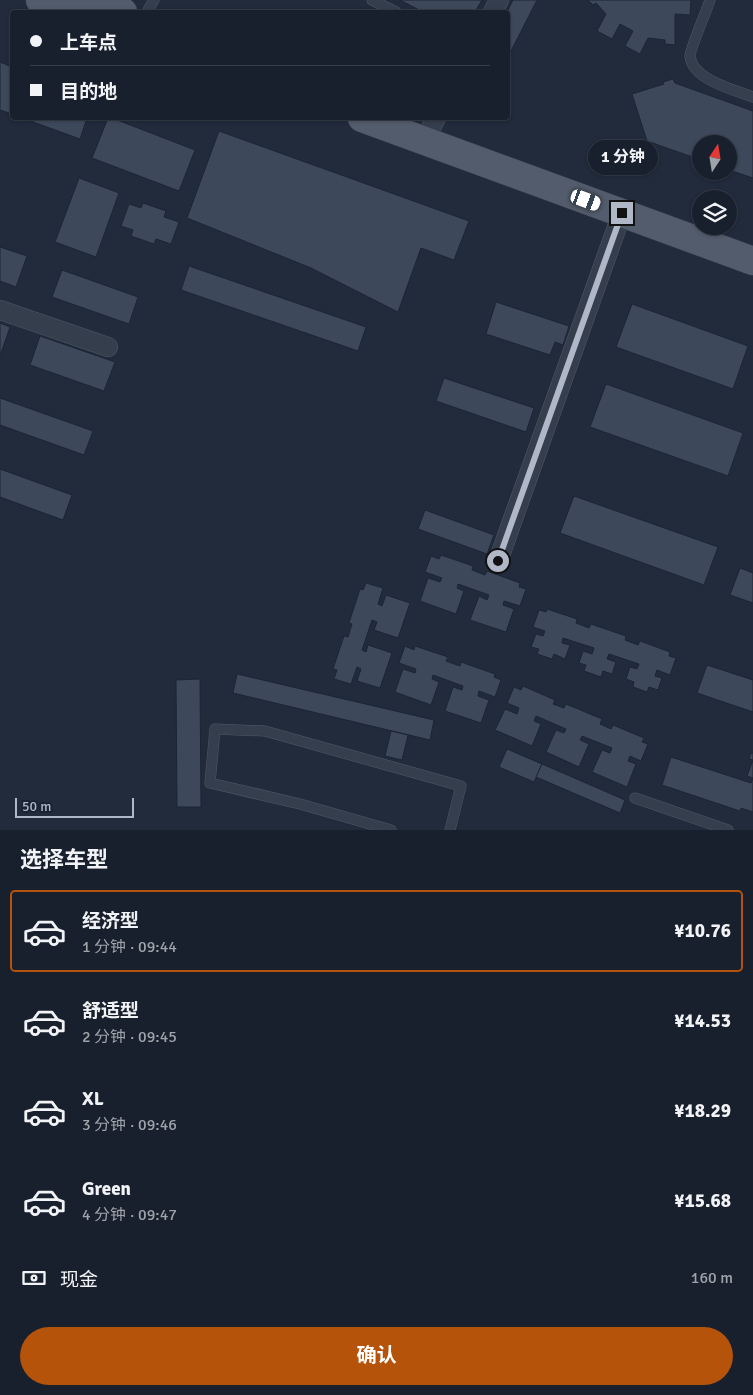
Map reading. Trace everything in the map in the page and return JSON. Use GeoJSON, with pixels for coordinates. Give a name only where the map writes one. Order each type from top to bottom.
{"type":"FeatureCollection","features":[{"type":"Feature","properties":{"kind":"main road"},"geometry":{"type":"LineString","coordinates":[[40,0],[69,10]]}},
{"type":"Feature","properties":{"kind":"main road"},"geometry":{"type":"LineString","coordinates":[[89,0],[117,10]]}},
{"type":"Feature","properties":{"kind":"main road"},"geometry":{"type":"LineString","coordinates":[[380,120],[426,125],[692,221]]}},
{"type":"Feature","properties":{"kind":"main road"},"geometry":{"type":"LineString","coordinates":[[426,125],[622,213],[753,261]]}},
{"type":"Feature","properties":{"kind":"main road"},"geometry":{"type":"LineString","coordinates":[[731,235],[753,243]]}},
{"type":"Feature","properties":{"kind":"street"},"geometry":{"type":"LineString","coordinates":[[498,561],[622,213]]}},
{"type":"Feature","properties":{"kind":"street"},"geometry":{"type":"LineString","coordinates":[[0,310],[108,347]]}},
{"type":"Feature","properties":{"kind":"lane"},"geometry":{"type":"LineString","coordinates":[[372,0],[392,10]]}},
{"type":"Feature","properties":{"kind":"lane"},"geometry":{"type":"LineString","coordinates":[[710,0],[690,55],[695,68],[711,82],[753,97]]}},
{"type":"Feature","properties":{"kind":"lane"},"geometry":{"type":"LineString","coordinates":[[391,830],[300,804],[210,783],[215,729],[265,731],[461,786],[450,830]]}},
{"type":"Feature","properties":{"kind":"lane"},"geometry":{"type":"LineString","coordinates":[[635,798],[728,830]]}},
{"type":"Feature","properties":{"kind":"building"},"geometry":{"type":"Polygon","coordinates":[[[400,0],[482,0],[476,10],[419,10],[400,0]]]}},
{"type":"Feature","properties":{"kind":"building"},"geometry":{"type":"Polygon","coordinates":[[[513,0],[537,0],[510,53],[510,10],[508,10],[513,0]]]}},
{"type":"Feature","properties":{"kind":"building"},"geometry":{"type":"Polygon","coordinates":[[[588,0],[691,0],[690,15],[675,14],[675,45],[665,44],[665,40],[648,38],[640,54],[625,46],[633,31],[620,24],[612,39],[597,31],[606,14],[596,3],[593,5],[588,0]]]}},
{"type":"Feature","properties":{"kind":"building"},"geometry":{"type":"Polygon","coordinates":[[[0,62],[10,66],[10,113],[0,110],[0,62]]]}},
{"type":"Feature","properties":{"kind":"building"},"geometry":{"type":"Polygon","coordinates":[[[673,79],[675,83],[753,111],[753,178],[738,173],[738,135],[692,135],[692,157],[647,141],[632,94],[664,84],[663,82],[673,79]]]}},
{"type":"Feature","properties":{"kind":"building"},"geometry":{"type":"Polygon","coordinates":[[[28,120],[86,120],[80,139],[28,120]]]}},
{"type":"Feature","properties":{"kind":"building"},"geometry":{"type":"Polygon","coordinates":[[[107,120],[117,120],[195,150],[179,191],[92,158],[107,120]]]}},
{"type":"Feature","properties":{"kind":"building"},"geometry":{"type":"Polygon","coordinates":[[[219,131],[469,221],[454,260],[421,248],[398,312],[311,268],[187,218],[219,131]]]}},
{"type":"Feature","properties":{"kind":"building"},"geometry":{"type":"Polygon","coordinates":[[[79,178],[119,193],[96,257],[55,242],[79,178]]]}},
{"type":"Feature","properties":{"kind":"building"},"geometry":{"type":"Polygon","coordinates":[[[143,203],[166,211],[164,217],[179,222],[171,244],[156,239],[154,244],[131,236],[133,230],[121,226],[129,204],[141,208],[143,203]]]}},
{"type":"Feature","properties":{"kind":"building"},"geometry":{"type":"Polygon","coordinates":[[[0,247],[27,256],[16,287],[0,281],[0,247]]]}},
{"type":"Feature","properties":{"kind":"building"},"geometry":{"type":"Polygon","coordinates":[[[189,266],[366,327],[358,351],[181,290],[189,266]]]}},
{"type":"Feature","properties":{"kind":"building"},"geometry":{"type":"Polygon","coordinates":[[[62,270],[138,297],[129,324],[52,297],[62,270]]]}},
{"type":"Feature","properties":{"kind":"building"},"geometry":{"type":"Polygon","coordinates":[[[496,302],[569,326],[563,345],[555,342],[550,355],[486,334],[496,302]]]}},
{"type":"Feature","properties":{"kind":"building"},"geometry":{"type":"Polygon","coordinates":[[[632,304],[748,346],[733,389],[616,347],[632,304]]]}},
{"type":"Feature","properties":{"kind":"building"},"geometry":{"type":"Polygon","coordinates":[[[0,323],[10,327],[0,356],[0,323]]]}},
{"type":"Feature","properties":{"kind":"building"},"geometry":{"type":"Polygon","coordinates":[[[40,336],[115,362],[104,391],[30,365],[40,336]]]}},
{"type":"Feature","properties":{"kind":"building"},"geometry":{"type":"Polygon","coordinates":[[[444,378],[534,408],[526,432],[436,401],[444,378]]]}},
{"type":"Feature","properties":{"kind":"building"},"geometry":{"type":"Polygon","coordinates":[[[606,384],[743,433],[728,476],[590,427],[606,384]]]}},
{"type":"Feature","properties":{"kind":"building"},"geometry":{"type":"Polygon","coordinates":[[[0,398],[93,431],[84,455],[0,425],[0,398]]]}},
{"type":"Feature","properties":{"kind":"building"},"geometry":{"type":"Polygon","coordinates":[[[0,469],[72,495],[63,520],[0,497],[0,469]]]}},
{"type":"Feature","properties":{"kind":"building"},"geometry":{"type":"Polygon","coordinates":[[[574,496],[718,547],[704,585],[560,533],[574,496]]]}},
{"type":"Feature","properties":{"kind":"building"},"geometry":{"type":"Polygon","coordinates":[[[425,510],[494,535],[487,554],[418,529],[425,510]]]}},
{"type":"Feature","properties":{"kind":"building"},"geometry":{"type":"Polygon","coordinates":[[[441,555],[473,566],[472,570],[485,575],[487,571],[520,583],[519,587],[526,589],[520,606],[504,601],[503,605],[514,609],[506,632],[470,620],[479,596],[487,600],[489,595],[458,584],[457,588],[464,591],[456,614],[420,601],[428,578],[440,582],[442,578],[425,572],[431,556],[439,559],[441,555]]]}},
{"type":"Feature","properties":{"kind":"building"},"geometry":{"type":"Polygon","coordinates":[[[740,568],[753,573],[753,603],[730,595],[740,568]]]}},
{"type":"Feature","properties":{"kind":"building"},"geometry":{"type":"Polygon","coordinates":[[[366,583],[383,588],[378,604],[382,606],[386,595],[410,603],[398,638],[374,630],[377,622],[372,620],[362,650],[366,652],[368,645],[392,653],[380,688],[357,681],[361,669],[357,667],[351,684],[334,679],[337,670],[333,669],[344,636],[348,637],[352,624],[349,623],[360,589],[363,590],[366,583]]]}},
{"type":"Feature","properties":{"kind":"building"},"geometry":{"type":"Polygon","coordinates":[[[547,609],[577,619],[576,623],[589,628],[591,624],[626,636],[625,640],[638,645],[640,641],[670,652],[669,656],[676,658],[670,675],[657,670],[655,676],[662,678],[658,690],[649,687],[647,692],[633,687],[634,682],[626,679],[630,667],[637,669],[639,664],[609,654],[607,659],[616,662],[612,674],[603,671],[601,677],[584,671],[586,665],[579,663],[583,651],[592,654],[594,648],[563,638],[562,643],[570,645],[565,659],[554,654],[552,659],[537,654],[539,649],[531,647],[536,634],[543,636],[545,631],[533,627],[539,610],[546,612],[547,609]]]}},
{"type":"Feature","properties":{"kind":"building"},"geometry":{"type":"Polygon","coordinates":[[[405,646],[414,650],[415,646],[448,657],[446,661],[460,666],[461,662],[495,674],[494,677],[501,680],[495,697],[479,691],[478,696],[489,700],[481,723],[445,711],[453,687],[462,690],[463,686],[433,675],[432,679],[439,682],[431,705],[395,692],[403,669],[415,673],[416,669],[399,663],[405,646]]]}},
{"type":"Feature","properties":{"kind":"building"},"geometry":{"type":"Polygon","coordinates":[[[707,665],[753,680],[753,712],[697,693],[707,665]]]}},
{"type":"Feature","properties":{"kind":"building"},"geometry":{"type":"Polygon","coordinates":[[[237,674],[434,720],[430,740],[233,693],[237,674]]]}},
{"type":"Feature","properties":{"kind":"building"},"geometry":{"type":"Polygon","coordinates":[[[200,679],[201,807],[177,807],[176,680],[200,679]]]}},
{"type":"Feature","properties":{"kind":"building"},"geometry":{"type":"Polygon","coordinates":[[[523,686],[555,700],[553,704],[564,708],[566,704],[602,719],[600,724],[611,729],[613,725],[644,738],[642,742],[648,744],[641,761],[630,756],[628,761],[636,764],[627,787],[592,772],[602,750],[610,753],[612,748],[582,736],[580,740],[589,744],[579,767],[546,752],[556,730],[564,733],[566,729],[536,716],[534,721],[541,724],[532,746],[495,730],[505,709],[517,714],[519,708],[507,703],[514,687],[521,690],[523,686]]]}},
{"type":"Feature","properties":{"kind":"building"},"geometry":{"type":"Polygon","coordinates":[[[391,731],[408,735],[402,760],[385,756],[391,731]]]}},
{"type":"Feature","properties":{"kind":"building"},"geometry":{"type":"Polygon","coordinates":[[[507,749],[542,764],[534,782],[499,767],[507,749]]]}},
{"type":"Feature","properties":{"kind":"building"},"geometry":{"type":"Polygon","coordinates":[[[751,753],[753,753],[753,760],[749,759],[751,753]]]}},
{"type":"Feature","properties":{"kind":"building"},"geometry":{"type":"Polygon","coordinates":[[[671,757],[751,783],[753,778],[753,812],[741,808],[740,811],[662,785],[671,757]]]}},
{"type":"Feature","properties":{"kind":"building"},"geometry":{"type":"Polygon","coordinates":[[[753,760],[753,778],[747,776],[753,760]]]}},
{"type":"Feature","properties":{"kind":"building"},"geometry":{"type":"Polygon","coordinates":[[[542,764],[625,800],[620,813],[536,777],[542,764]]]}},
{"type":"Feature","properties":{"kind":"route"},"geometry":{"type":"LineString","coordinates":[[498,561],[622,213]]}}]}
